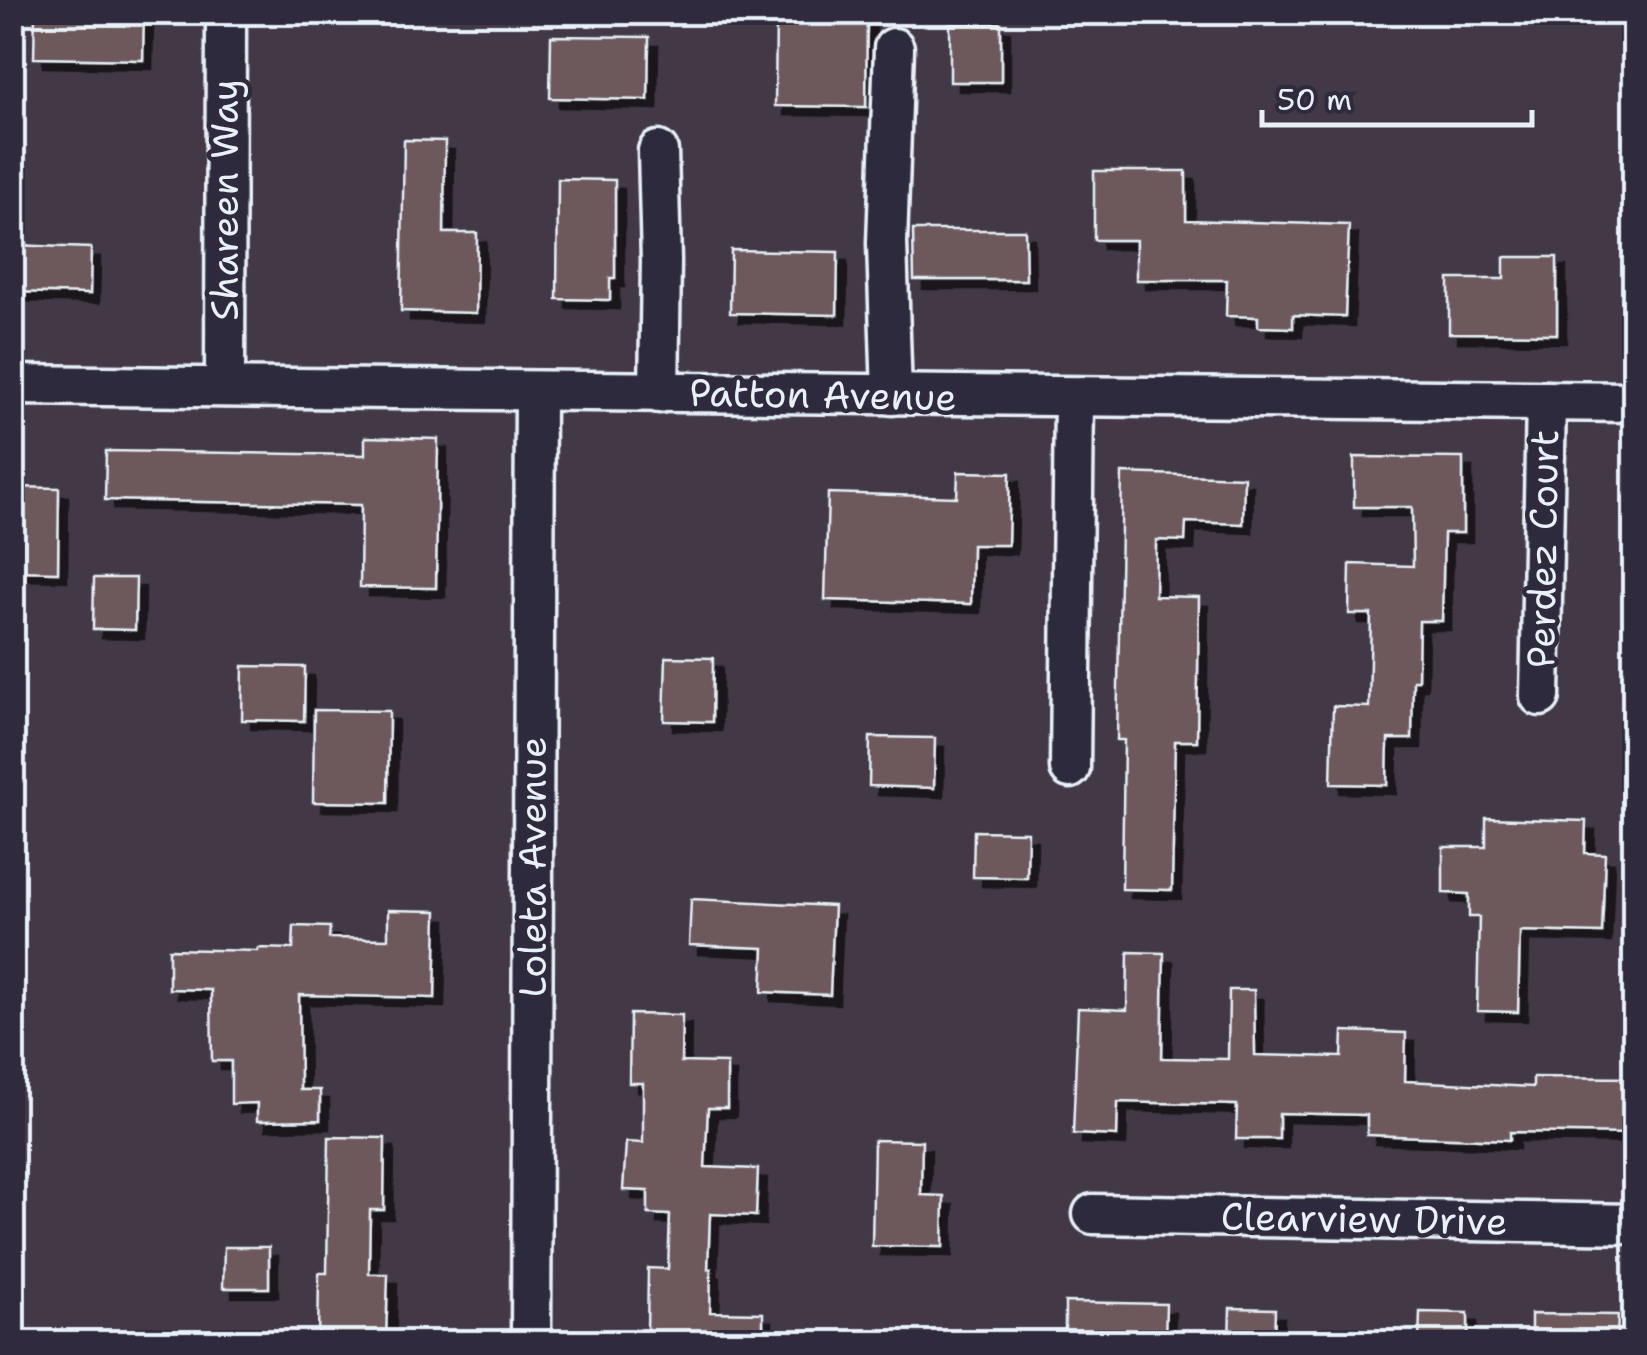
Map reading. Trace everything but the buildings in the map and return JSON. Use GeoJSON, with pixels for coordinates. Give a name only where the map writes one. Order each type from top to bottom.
{"type":"FeatureCollection","features":[{"type":"Feature","properties":{"kind":"street","name":"Shareen Way"},"geometry":{"type":"LineString","coordinates":[[225,387],[226,12]]}},
{"type":"Feature","properties":{"kind":"street"},"geometry":{"type":"LineString","coordinates":[[892,396],[887,243],[894,48]]}},
{"type":"Feature","properties":{"kind":"street"},"geometry":{"type":"LineString","coordinates":[[658,150],[660,393]]}},
{"type":"Feature","properties":{"kind":"street","name":"Patton Avenue"},"geometry":{"type":"LineString","coordinates":[[12,384],[1634,402]]}},
{"type":"Feature","properties":{"kind":"street","name":"Loleta Avenue"},"geometry":{"type":"LineString","coordinates":[[531,1342],[536,391]]}},
{"type":"Feature","properties":{"kind":"street"},"geometry":{"type":"LineString","coordinates":[[1070,768],[1074,398]]}},
{"type":"Feature","properties":{"kind":"street","name":"Perdez Court"},"geometry":{"type":"LineString","coordinates":[[1540,696],[1546,401]]}},
{"type":"Feature","properties":{"kind":"street","name":"Clearview Drive"},"geometry":{"type":"LineString","coordinates":[[1092,1214],[1634,1224]]}}]}
